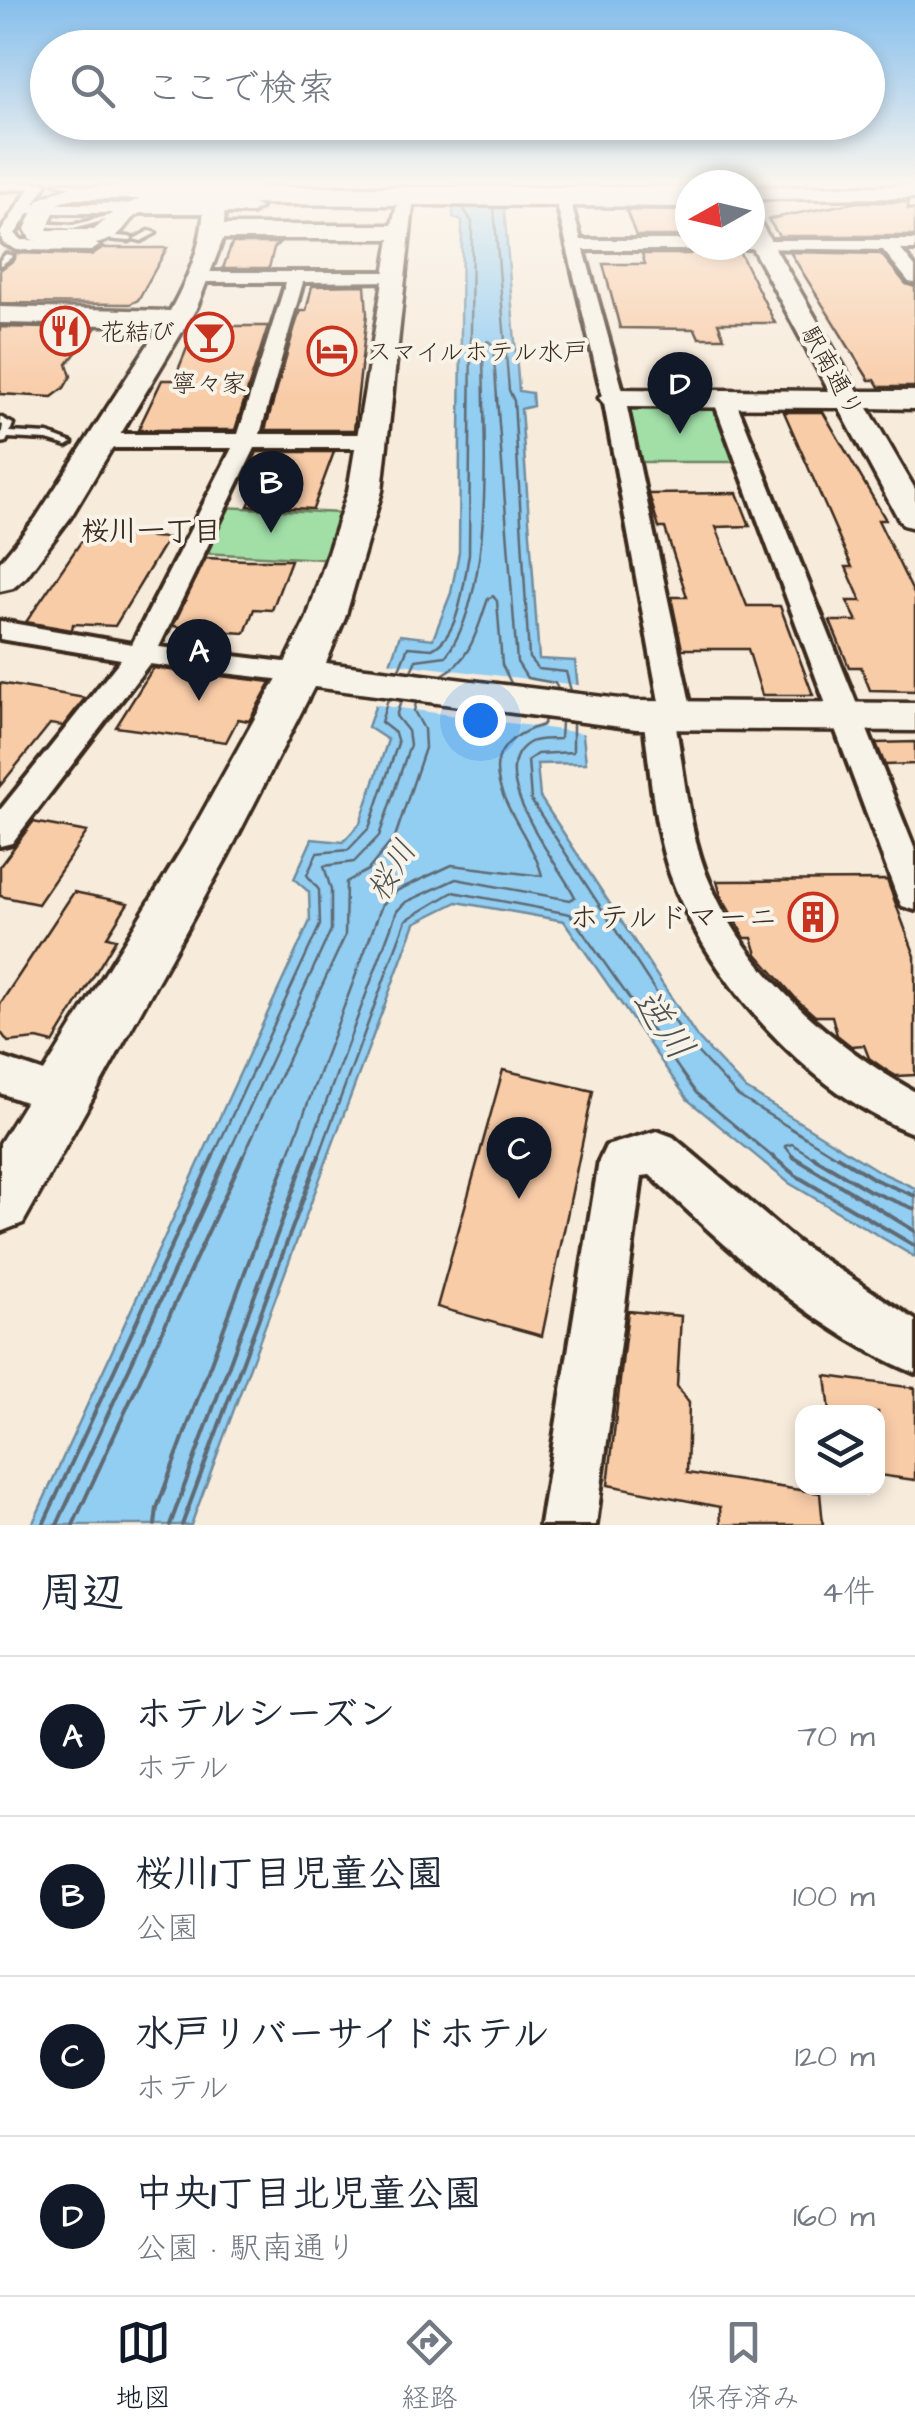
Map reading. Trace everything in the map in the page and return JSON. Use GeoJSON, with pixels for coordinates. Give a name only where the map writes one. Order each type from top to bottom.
{"type":"FeatureCollection","features":[{"type":"Feature","properties":{"kind":"street"},"geometry":{"type":"LineString","coordinates":[[0,580],[14,571],[98,441],[165,318],[184,254]]}},
{"type":"Feature","properties":{"kind":"street"},"geometry":{"type":"LineString","coordinates":[[49,471],[199,277],[207,254]]}},
{"type":"Feature","properties":{"kind":"street"},"geometry":{"type":"LineString","coordinates":[[0,1202],[204,855],[301,674],[326,618],[365,491],[396,278],[403,254]]}},
{"type":"Feature","properties":{"kind":"street"},"geometry":{"type":"LineString","coordinates":[[577,254],[614,398],[668,717],[682,850],[691,881],[709,920],[742,971],[777,1012],[820,1049],[915,1114]]}},
{"type":"Feature","properties":{"kind":"street"},"geometry":{"type":"LineString","coordinates":[[896,254],[915,278]]}},
{"type":"Feature","properties":{"kind":"street","name":"駅南通り"},"geometry":{"type":"LineString","coordinates":[[765,257],[915,518]]}},
{"type":"Feature","properties":{"kind":"street"},"geometry":{"type":"LineString","coordinates":[[199,277],[396,278]]}},
{"type":"Feature","properties":{"kind":"street"},"geometry":{"type":"LineString","coordinates":[[0,834],[140,654],[247,441],[296,278]]}},
{"type":"Feature","properties":{"kind":"street"},"geometry":{"type":"LineString","coordinates":[[0,315],[165,318]]}},
{"type":"Feature","properties":{"kind":"street"},"geometry":{"type":"LineString","coordinates":[[614,398],[915,400]]}},
{"type":"Feature","properties":{"kind":"street"},"geometry":{"type":"LineString","coordinates":[[724,399],[915,896]]}},
{"type":"Feature","properties":{"kind":"street"},"geometry":{"type":"LineString","coordinates":[[98,441],[374,441]]}},
{"type":"Feature","properties":{"kind":"street"},"geometry":{"type":"LineString","coordinates":[[0,630],[140,654],[617,714],[915,716]]}},
{"type":"Feature","properties":{"kind":"street"},"geometry":{"type":"LineString","coordinates":[[0,1075],[62,1096]]}},
{"type":"Feature","properties":{"kind":"street"},"geometry":{"type":"LineString","coordinates":[[568,1525],[622,1161],[657,1152],[722,1212],[804,1278],[915,1348]]}},
{"type":"Feature","properties":{"kind":"lane"},"geometry":{"type":"LineString","coordinates":[[0,264],[9,256]]}},
{"type":"Feature","properties":{"kind":"lane"},"geometry":{"type":"LineString","coordinates":[[0,420],[8,424],[2,438],[48,437],[68,444]]}},
{"type":"Feature","properties":{"kind":"green space"},"geometry":{"type":"Polygon","coordinates":[[[624,405],[718,407],[738,462],[639,462],[624,405]]]}},
{"type":"Feature","properties":{"kind":"green space"},"geometry":{"type":"Polygon","coordinates":[[[222,507],[339,513],[323,559],[200,553],[222,507]]]}},
{"type":"Feature","properties":{"kind":"water"},"geometry":{"type":"Polygon","coordinates":[[[462,254],[508,254],[519,391],[532,393],[533,406],[521,409],[539,659],[575,661],[586,763],[537,764],[540,797],[697,1037],[746,1089],[880,1172],[915,1188],[915,1257],[789,1183],[688,1100],[564,921],[457,902],[415,923],[191,1525],[32,1525],[310,921],[309,892],[294,879],[312,839],[343,842],[360,823],[388,740],[368,727],[400,635],[433,639],[451,593],[459,552],[462,254]]]}},
{"type":"Feature","properties":{"kind":"pier"},"geometry":{"type":"Polygon","coordinates":[[[385,662],[586,686],[589,734],[371,704],[385,662]]]}},
{"type":"Feature","properties":{"kind":"building"},"geometry":{"type":"Polygon","coordinates":[[[15,254],[164,254],[138,300],[130,304],[0,303],[0,270],[15,259],[15,254]]]}},
{"type":"Feature","properties":{"kind":"building"},"geometry":{"type":"Polygon","coordinates":[[[228,254],[272,254],[269,268],[223,268],[228,254]]]}},
{"type":"Feature","properties":{"kind":"building"},"geometry":{"type":"Polygon","coordinates":[[[642,254],[675,254],[675,260],[744,260],[775,323],[718,323],[724,338],[699,338],[695,329],[620,328],[603,264],[645,264],[642,254]]]}},
{"type":"Feature","properties":{"kind":"building"},"geometry":{"type":"Polygon","coordinates":[[[791,254],[881,254],[906,284],[915,287],[915,387],[879,387],[875,380],[869,380],[791,254]]]}},
{"type":"Feature","properties":{"kind":"building"},"geometry":{"type":"Polygon","coordinates":[[[365,285],[367,314],[354,430],[265,430],[295,326],[300,311],[306,311],[312,286],[365,285]]]}},
{"type":"Feature","properties":{"kind":"building"},"geometry":{"type":"Polygon","coordinates":[[[196,326],[268,326],[235,430],[138,430],[162,380],[174,380],[196,326]]]}},
{"type":"Feature","properties":{"kind":"building"},"geometry":{"type":"Polygon","coordinates":[[[0,327],[95,329],[67,364],[71,376],[64,388],[52,397],[0,394],[0,327]]]}},
{"type":"Feature","properties":{"kind":"building"},"geometry":{"type":"Polygon","coordinates":[[[784,412],[823,412],[886,520],[878,520],[915,596],[915,691],[870,690],[861,667],[849,667],[830,621],[857,621],[847,601],[861,601],[846,567],[852,567],[784,412]]]}},
{"type":"Feature","properties":{"kind":"building"},"geometry":{"type":"Polygon","coordinates":[[[257,452],[334,452],[313,509],[248,506],[263,473],[248,472],[257,452]]]}},
{"type":"Feature","properties":{"kind":"building"},"geometry":{"type":"Polygon","coordinates":[[[737,493],[750,526],[716,527],[747,606],[780,606],[813,695],[762,695],[748,649],[682,649],[671,597],[687,597],[665,528],[659,528],[649,494],[737,493]]]}},
{"type":"Feature","properties":{"kind":"building"},"geometry":{"type":"Polygon","coordinates":[[[87,533],[168,538],[115,626],[73,624],[72,630],[26,622],[87,533]]]}},
{"type":"Feature","properties":{"kind":"building"},"geometry":{"type":"Polygon","coordinates":[[[206,558],[291,560],[272,610],[254,609],[245,633],[179,629],[173,626],[206,558]]]}},
{"type":"Feature","properties":{"kind":"building"},"geometry":{"type":"Polygon","coordinates":[[[153,668],[271,682],[249,721],[238,719],[226,742],[116,727],[153,668]]]}},
{"type":"Feature","properties":{"kind":"building"},"geometry":{"type":"Polygon","coordinates":[[[0,683],[85,698],[63,726],[50,724],[0,786],[0,683]]]}},
{"type":"Feature","properties":{"kind":"building"},"geometry":{"type":"Polygon","coordinates":[[[915,742],[915,764],[885,765],[876,743],[915,742]]]}},
{"type":"Feature","properties":{"kind":"building"},"geometry":{"type":"Polygon","coordinates":[[[33,822],[87,832],[38,904],[0,896],[0,866],[33,822]]]}},
{"type":"Feature","properties":{"kind":"building"},"geometry":{"type":"Polygon","coordinates":[[[887,880],[915,956],[915,1075],[896,1076],[886,1070],[869,1058],[864,1045],[851,1046],[837,1035],[832,1016],[815,1016],[798,1001],[757,954],[752,938],[745,938],[721,896],[717,881],[887,880]]]}},
{"type":"Feature","properties":{"kind":"building"},"geometry":{"type":"Polygon","coordinates":[[[74,892],[128,903],[107,937],[116,939],[53,1043],[37,1039],[8,1042],[0,1031],[0,1004],[74,892]]]}},
{"type":"Feature","properties":{"kind":"building"},"geometry":{"type":"Polygon","coordinates":[[[503,1070],[593,1091],[542,1336],[437,1307],[503,1070]]]}},
{"type":"Feature","properties":{"kind":"building"},"geometry":{"type":"Polygon","coordinates":[[[628,1311],[681,1316],[677,1386],[689,1403],[687,1473],[795,1489],[795,1495],[820,1495],[823,1525],[721,1525],[720,1507],[608,1485],[628,1311]]]}},
{"type":"Feature","properties":{"kind":"building"},"geometry":{"type":"Polygon","coordinates":[[[826,1376],[915,1388],[915,1480],[885,1476],[885,1405],[829,1405],[826,1376]]]}},
{"type":"Feature","properties":{"kind":"place","name":"花結び"},"geometry":{"type":"Point","coordinates":[65,331]}},
{"type":"Feature","properties":{"kind":"place","name":"寧々家"},"geometry":{"type":"Point","coordinates":[209,337]}},
{"type":"Feature","properties":{"kind":"place","name":"スマイルホテル水戸"},"geometry":{"type":"Point","coordinates":[332,351]}},
{"type":"Feature","properties":{"kind":"place","name":"中央1丁目北児童公園"},"geometry":{"type":"Point","coordinates":[680,434]}},
{"type":"Feature","properties":{"kind":"place","name":"桜川1丁目児童公園"},"geometry":{"type":"Point","coordinates":[271,533]}},
{"type":"Feature","properties":{"kind":"place","name":"ホテルシーズン"},"geometry":{"type":"Point","coordinates":[199,701]}},
{"type":"Feature","properties":{"kind":"place","name":"ホテルドマーニ"},"geometry":{"type":"Point","coordinates":[813,917]}},
{"type":"Feature","properties":{"kind":"place","name":"水戸リバーサイドホテル"},"geometry":{"type":"Point","coordinates":[519,1199]}},
{"type":"Feature","properties":{"kind":"district","name":"桜川一丁目"},"geometry":{"type":"Point","coordinates":[151,530]}},
{"type":"Feature","properties":{"kind":"water label","name":"桜川"},"geometry":{"type":"Point","coordinates":[391,870]}},
{"type":"Feature","properties":{"kind":"water label","name":"逆川"},"geometry":{"type":"Point","coordinates":[664,1024]}}]}
